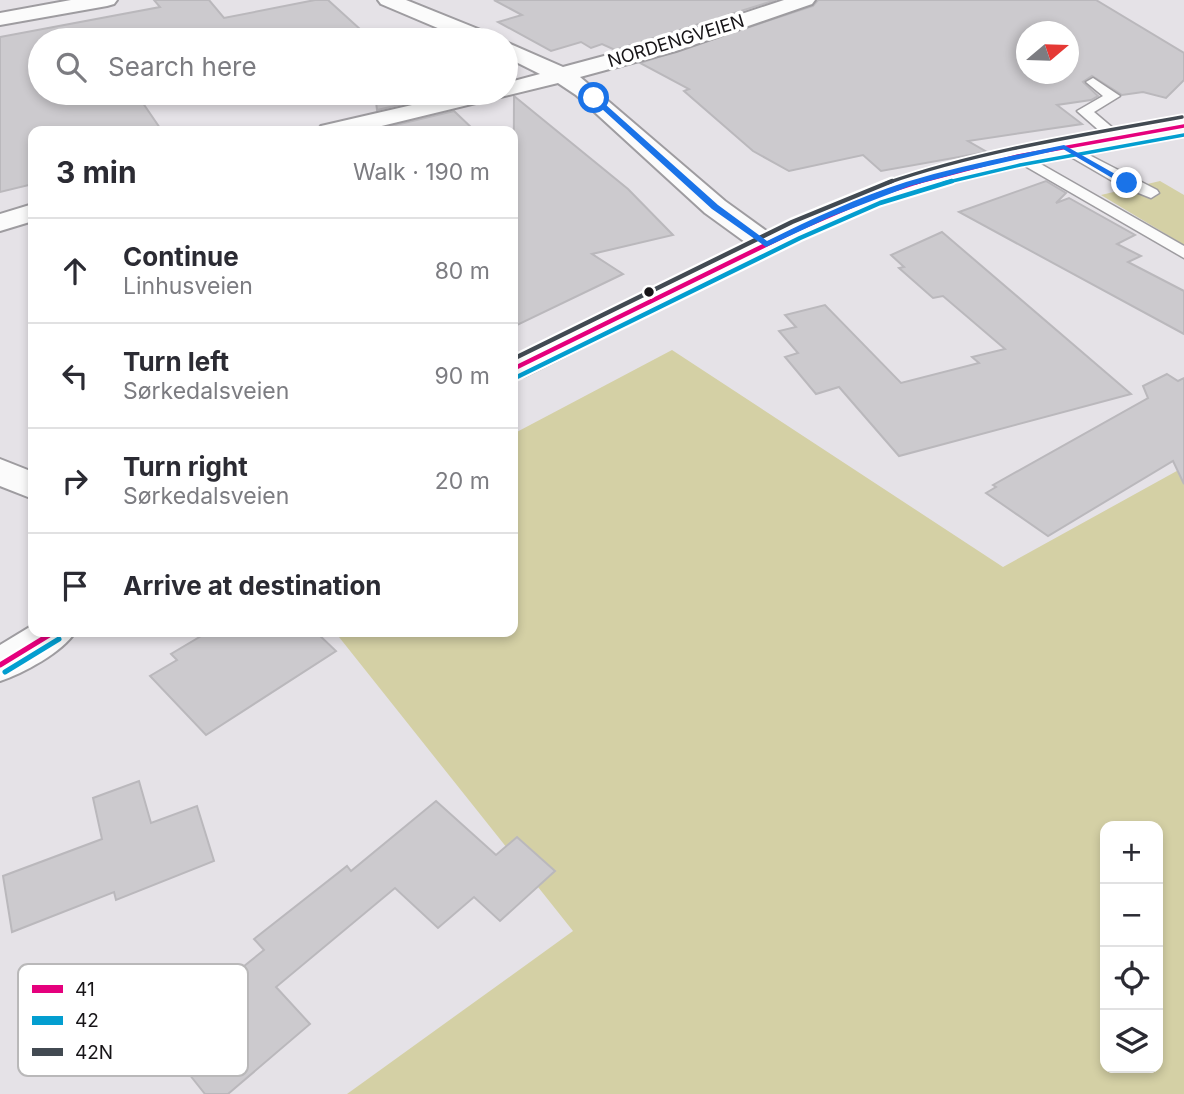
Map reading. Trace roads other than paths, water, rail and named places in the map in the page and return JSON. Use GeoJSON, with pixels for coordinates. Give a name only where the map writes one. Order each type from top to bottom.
{"type":"FeatureCollection","features":[{"type":"Feature","properties":{"kind":"street"},"geometry":{"type":"LineString","coordinates":[[0,19],[107,0]]}},
{"type":"Feature","properties":{"kind":"street"},"geometry":{"type":"LineString","coordinates":[[388,0],[456,28]]}},
{"type":"Feature","properties":{"kind":"street","name":"NORDENGVEIEN"},"geometry":{"type":"LineString","coordinates":[[518,87],[668,46],[805,0]]}},
{"type":"Feature","properties":{"kind":"street"},"geometry":{"type":"LineString","coordinates":[[518,55],[561,75],[594,98],[715,207],[766,244]]}},
{"type":"Feature","properties":{"kind":"street"},"geometry":{"type":"LineString","coordinates":[[352,126],[442,105]]}},
{"type":"Feature","properties":{"kind":"street"},"geometry":{"type":"LineString","coordinates":[[518,367],[827,215],[887,192],[932,177],[1018,156],[1184,125]]}},
{"type":"Feature","properties":{"kind":"street"},"geometry":{"type":"LineString","coordinates":[[0,223],[28,214]]}},
{"type":"Feature","properties":{"kind":"street"},"geometry":{"type":"LineString","coordinates":[[0,471],[28,485]]}},
{"type":"Feature","properties":{"kind":"street"},"geometry":{"type":"LineString","coordinates":[[0,665],[46,637]]}},
{"type":"Feature","properties":{"kind":"lane"},"geometry":{"type":"LineString","coordinates":[[1093,82],[1112,96],[1084,111],[1115,137]]}},
{"type":"Feature","properties":{"kind":"lane"},"geometry":{"type":"LineString","coordinates":[[1064,147],[1127,183],[1151,193]]}},
{"type":"Feature","properties":{"kind":"lane"},"geometry":{"type":"LineString","coordinates":[[1018,156],[1184,253]]}}]}
